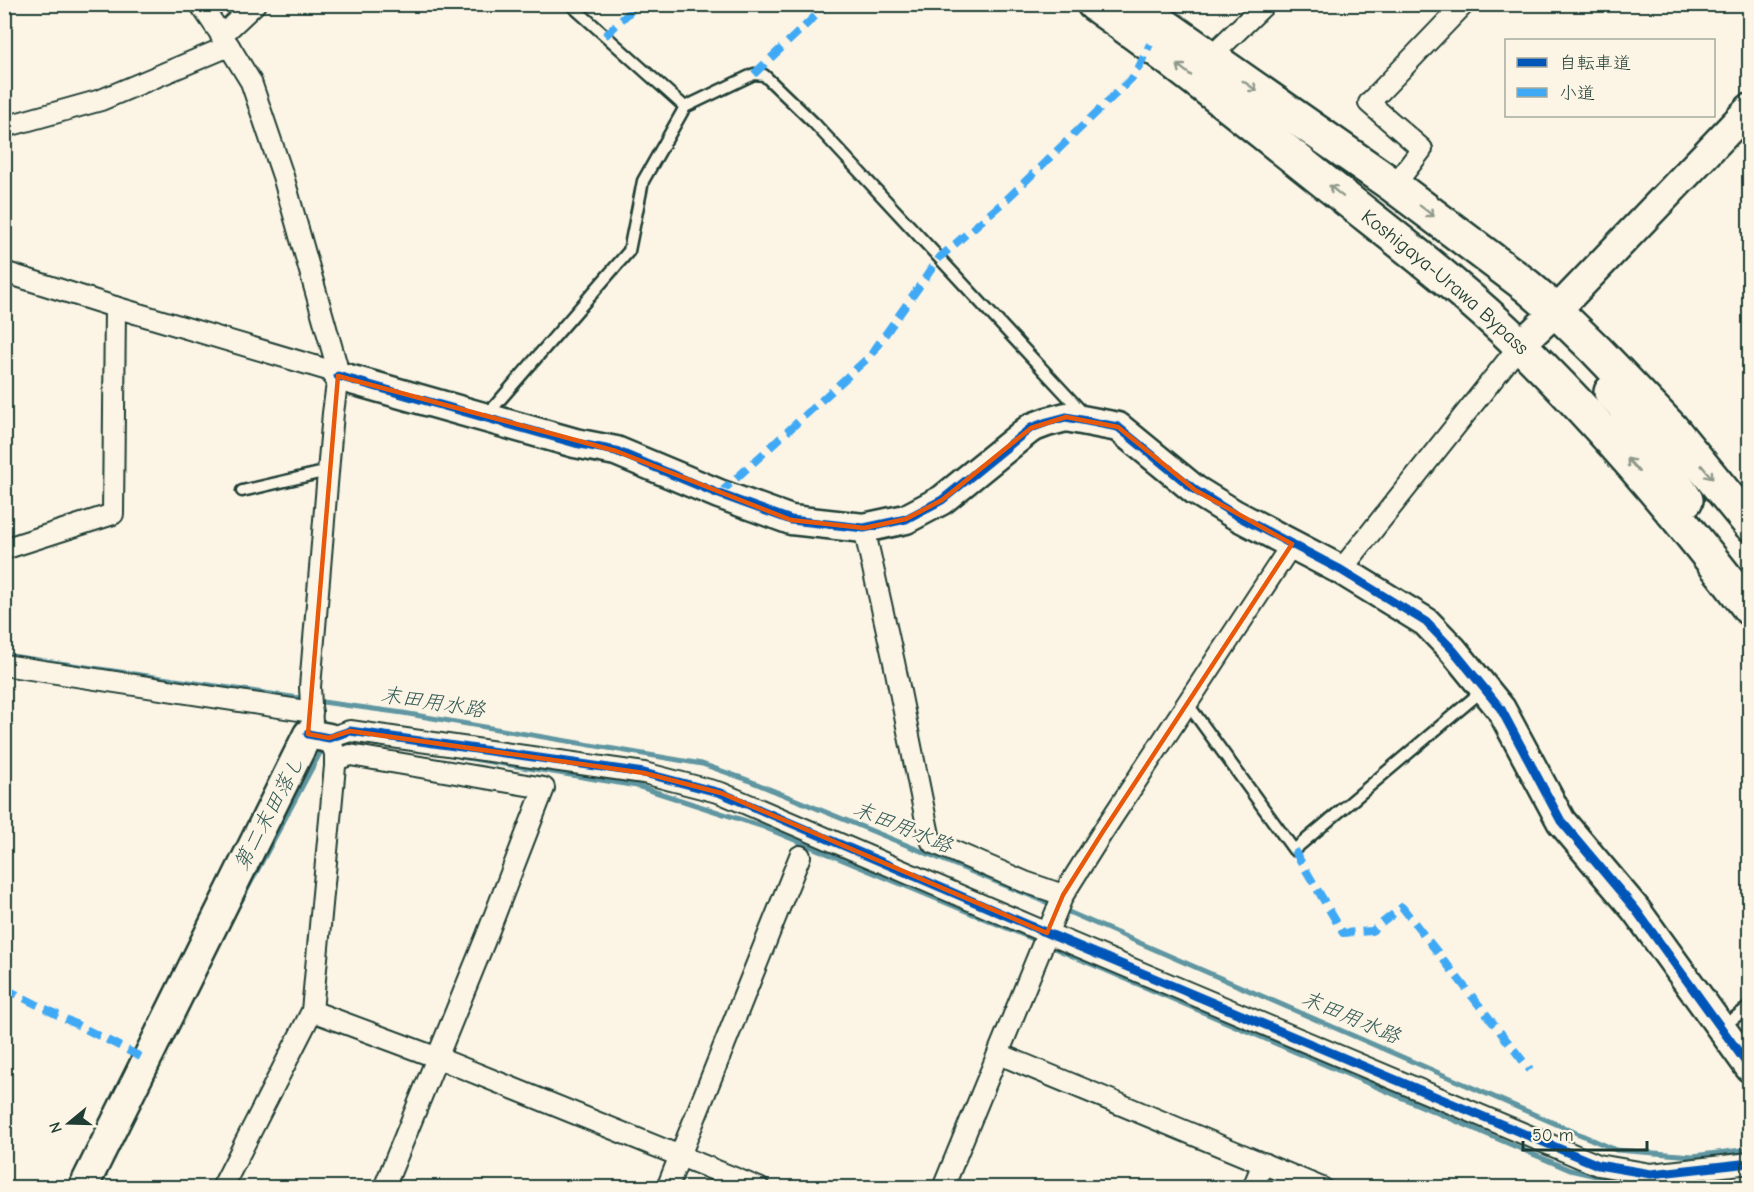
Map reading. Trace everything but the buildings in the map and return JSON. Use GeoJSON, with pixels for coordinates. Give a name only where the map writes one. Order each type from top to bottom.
{"type":"FeatureCollection","features":[{"type":"Feature","properties":{"kind":"highway","name":"Koshigaya-Urawa Bypass"},"geometry":{"type":"LineString","coordinates":[[1094,4],[1150,44],[1434,269],[1540,327],[1672,429],[1747,515]]}},
{"type":"Feature","properties":{"kind":"highway","name":"Koshigaya-Urawa Bypass"},"geometry":{"type":"LineString","coordinates":[[1134,4],[1394,186],[1527,286],[1540,327]]}},
{"type":"Feature","properties":{"kind":"highway"},"geometry":{"type":"LineString","coordinates":[[1540,327],[1623,404],[1722,555],[1724,574],[1749,609]]}},
{"type":"Feature","properties":{"kind":"street"},"geometry":{"type":"LineString","coordinates":[[200,4],[250,82],[284,176],[338,374],[310,687],[321,736],[312,1011],[222,1188]]}},
{"type":"Feature","properties":{"kind":"street"},"geometry":{"type":"LineString","coordinates":[[4,127],[101,100],[225,41],[255,4]]}},
{"type":"Feature","properties":{"kind":"street"},"geometry":{"type":"LineString","coordinates":[[1209,58],[1265,4]]}},
{"type":"Feature","properties":{"kind":"street"},"geometry":{"type":"LineString","coordinates":[[1394,186],[1422,148],[1369,102],[1464,4]]}},
{"type":"Feature","properties":{"kind":"street"},"geometry":{"type":"LineString","coordinates":[[1341,570],[1540,327],[1749,108]]}},
{"type":"Feature","properties":{"kind":"street"},"geometry":{"type":"LineString","coordinates":[[4,272],[484,418],[575,443],[616,451],[719,494],[791,520],[864,528],[906,519],[942,501],[1031,428],[1066,417],[1118,427],[1195,490],[1234,514],[1341,570],[1426,622],[1453,650],[1501,709],[1561,821],[1636,910],[1749,1068]]}},
{"type":"Feature","properties":{"kind":"street"},"geometry":{"type":"LineString","coordinates":[[4,549],[113,514],[115,307]]}},
{"type":"Feature","properties":{"kind":"street"},"geometry":{"type":"LineString","coordinates":[[864,528],[932,842],[1025,882],[1063,895]]}},
{"type":"Feature","properties":{"kind":"street"},"geometry":{"type":"LineString","coordinates":[[943,1188],[1063,895],[1292,544]]}},
{"type":"Feature","properties":{"kind":"street"},"geometry":{"type":"LineString","coordinates":[[4,665],[321,736],[350,755],[544,788],[438,1058],[384,1188]]}},
{"type":"Feature","properties":{"kind":"street"},"geometry":{"type":"LineString","coordinates":[[321,736],[350,730],[644,773],[721,793],[1598,1165],[1651,1174],[1749,1163]]}},
{"type":"Feature","properties":{"kind":"street"},"geometry":{"type":"LineString","coordinates":[[83,1188],[321,736]]}},
{"type":"Feature","properties":{"kind":"street"},"geometry":{"type":"LineString","coordinates":[[667,1188],[800,856]]}},
{"type":"Feature","properties":{"kind":"street"},"geometry":{"type":"LineString","coordinates":[[312,1011],[438,1058],[759,1188]]}},
{"type":"Feature","properties":{"kind":"street"},"geometry":{"type":"LineString","coordinates":[[999,1054],[1322,1188]]}},
{"type":"Feature","properties":{"kind":"street"},"geometry":{"type":"LineString","coordinates":[[1253,1188],[1263,1163]]}},
{"type":"Feature","properties":{"kind":"lane"},"geometry":{"type":"LineString","coordinates":[[570,4],[685,107]]}},
{"type":"Feature","properties":{"kind":"lane"},"geometry":{"type":"LineString","coordinates":[[484,418],[629,251],[643,181],[685,107],[754,74],[764,75],[814,123],[1091,422]]}},
{"type":"Feature","properties":{"kind":"lane"},"geometry":{"type":"LineString","coordinates":[[242,491],[328,471]]}},
{"type":"Feature","properties":{"kind":"lane"},"geometry":{"type":"LineString","coordinates":[[1187,703],[1294,850],[1485,689]]}},
{"type":"Feature","properties":{"kind":"lane"},"geometry":{"type":"LineString","coordinates":[[1721,1028],[1749,1006]]}},
{"type":"Feature","properties":{"kind":"highlighted area"},"geometry":{"type":"Polygon","coordinates":[[[338,376],[616,451],[791,520],[864,528],[906,519],[942,500],[1031,428],[1066,417],[1118,427],[1195,490],[1292,544],[1102,833],[1063,895],[1047,933],[721,793],[644,773],[350,731],[329,738],[308,734],[338,376]]]}},
{"type":"Feature","properties":{"kind":"waterway","name":"末田用水路"},"geometry":{"type":"LineString","coordinates":[[4,655],[306,699]]}},
{"type":"Feature","properties":{"kind":"waterway","name":"末田用水路"},"geometry":{"type":"LineString","coordinates":[[315,701],[403,713],[702,764],[745,779],[1041,900],[1616,1150],[1693,1156],[1750,1149]]}},
{"type":"Feature","properties":{"kind":"waterway","name":"第二末田落し"},"geometry":{"type":"LineString","coordinates":[[241,901],[320,753],[327,749]]}},
{"type":"Feature","properties":{"kind":"waterway","name":"第二末田落し"},"geometry":{"type":"LineString","coordinates":[[461,757],[637,786],[761,826],[1038,941]]}},
{"type":"Feature","properties":{"kind":"waterway","name":"第二末田落し"},"geometry":{"type":"LineString","coordinates":[[1047,945],[1570,1170],[1648,1188]]}},
{"type":"Feature","properties":{"kind":"marked path"},"geometry":{"type":"LineString","coordinates":[[605,36],[638,4]]}},
{"type":"Feature","properties":{"kind":"marked path"},"geometry":{"type":"LineString","coordinates":[[754,74],[828,4]]}},
{"type":"Feature","properties":{"kind":"marked path"},"geometry":{"type":"LineString","coordinates":[[719,494],[870,356],[940,257],[1008,198],[1132,78],[1150,44]]}},
{"type":"Feature","properties":{"kind":"marked path"},"geometry":{"type":"LineString","coordinates":[[1294,850],[1343,933],[1372,931],[1402,907],[1530,1070]]}},
{"type":"Feature","properties":{"kind":"marked path"},"geometry":{"type":"LineString","coordinates":[[4,988],[147,1060]]}},
{"type":"Feature","properties":{"kind":"cycle path"},"geometry":{"type":"LineString","coordinates":[[338,376],[575,443],[616,451],[719,494],[791,520],[864,528],[906,519],[942,500],[1031,428],[1066,417],[1118,427],[1195,490],[1234,514],[1341,570],[1426,622],[1453,650],[1501,709],[1561,821],[1636,910],[1750,1068]]}},
{"type":"Feature","properties":{"kind":"cycle path"},"geometry":{"type":"LineString","coordinates":[[308,734],[329,738],[350,731],[644,773],[721,793],[1598,1165],[1651,1174],[1750,1163]]}}]}
